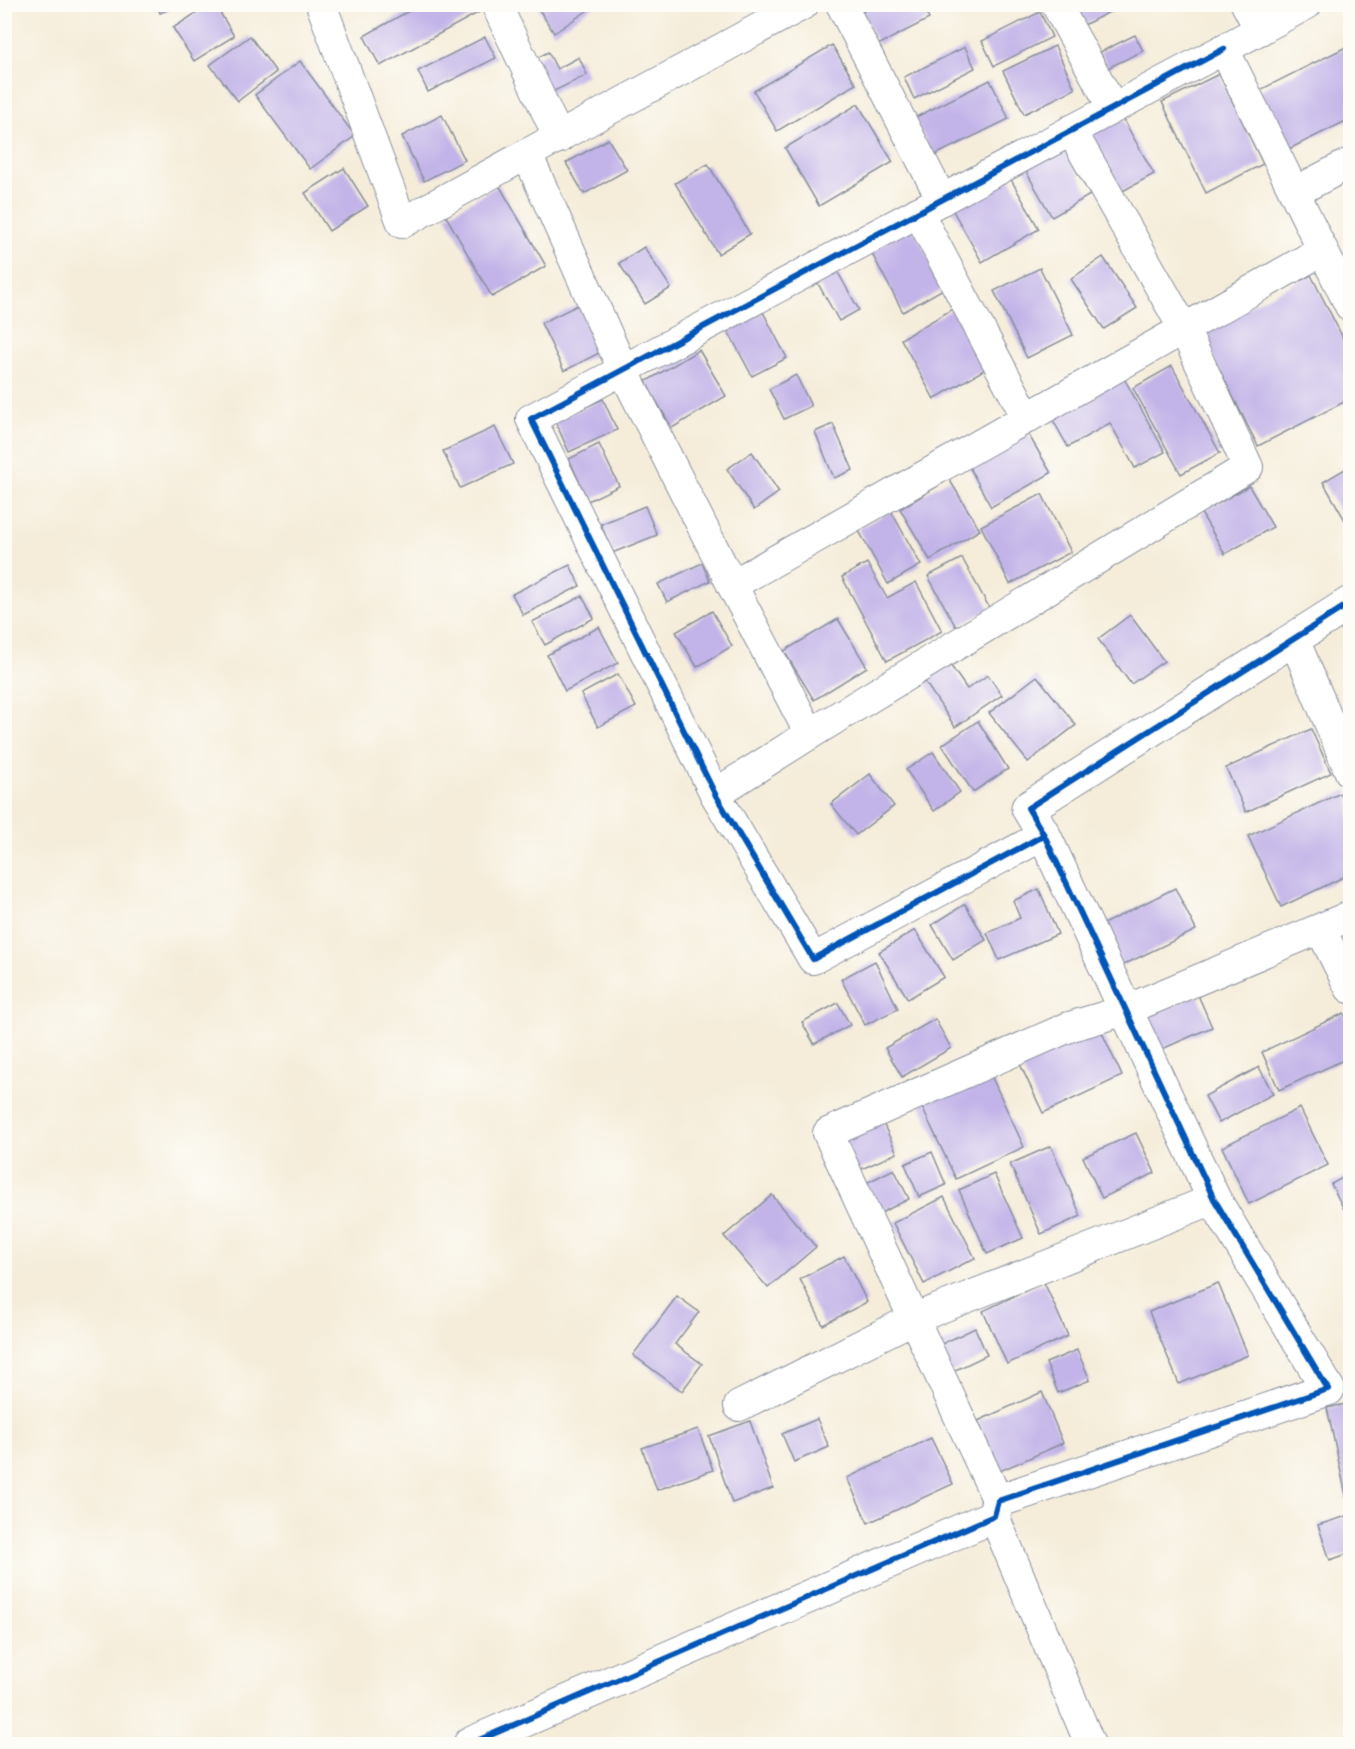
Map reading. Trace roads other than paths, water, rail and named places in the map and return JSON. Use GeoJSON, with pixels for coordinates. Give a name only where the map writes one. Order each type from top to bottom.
{"type":"FeatureCollection","features":[{"type":"Feature","properties":{"kind":"street"},"geometry":{"type":"LineString","coordinates":[[321,4],[402,223],[804,4]]}},
{"type":"Feature","properties":{"kind":"street"},"geometry":{"type":"LineString","coordinates":[[496,4],[559,138]]}},
{"type":"Feature","properties":{"kind":"street"},"geometry":{"type":"LineString","coordinates":[[841,4],[930,206],[1028,418]]}},
{"type":"Feature","properties":{"kind":"street"},"geometry":{"type":"LineString","coordinates":[[1056,4],[1113,108]]}},
{"type":"Feature","properties":{"kind":"street"},"geometry":{"type":"LineString","coordinates":[[1044,835],[813,959],[715,794],[531,419],[1224,49],[1253,17],[1307,4]]}},
{"type":"Feature","properties":{"kind":"street"},"geometry":{"type":"LineString","coordinates":[[1224,49],[1350,306]]}},
{"type":"Feature","properties":{"kind":"street"},"geometry":{"type":"LineString","coordinates":[[715,794],[1248,467],[1184,329],[1071,130]]}},
{"type":"Feature","properties":{"kind":"street"},"geometry":{"type":"LineString","coordinates":[[527,154],[623,370],[810,734]]}},
{"type":"Feature","properties":{"kind":"street"},"geometry":{"type":"LineString","coordinates":[[1295,192],[1350,163]]}},
{"type":"Feature","properties":{"kind":"street"},"geometry":{"type":"LineString","coordinates":[[732,585],[1323,249]]}},
{"type":"Feature","properties":{"kind":"street"},"geometry":{"type":"LineString","coordinates":[[470,1744],[996,1509],[1339,1384],[1214,1199],[1044,835],[1028,808],[1350,603]]}},
{"type":"Feature","properties":{"kind":"street"},"geometry":{"type":"LineString","coordinates":[[1294,639],[1350,772]]}},
{"type":"Feature","properties":{"kind":"street"},"geometry":{"type":"LineString","coordinates":[[1090,1744],[996,1509],[828,1133],[1069,1027],[1126,1010],[1350,916]]}},
{"type":"Feature","properties":{"kind":"street"},"geometry":{"type":"LineString","coordinates":[[1321,930],[1350,988]]}},
{"type":"Feature","properties":{"kind":"street"},"geometry":{"type":"LineString","coordinates":[[739,1406],[913,1319],[1214,1199]]}}]}
